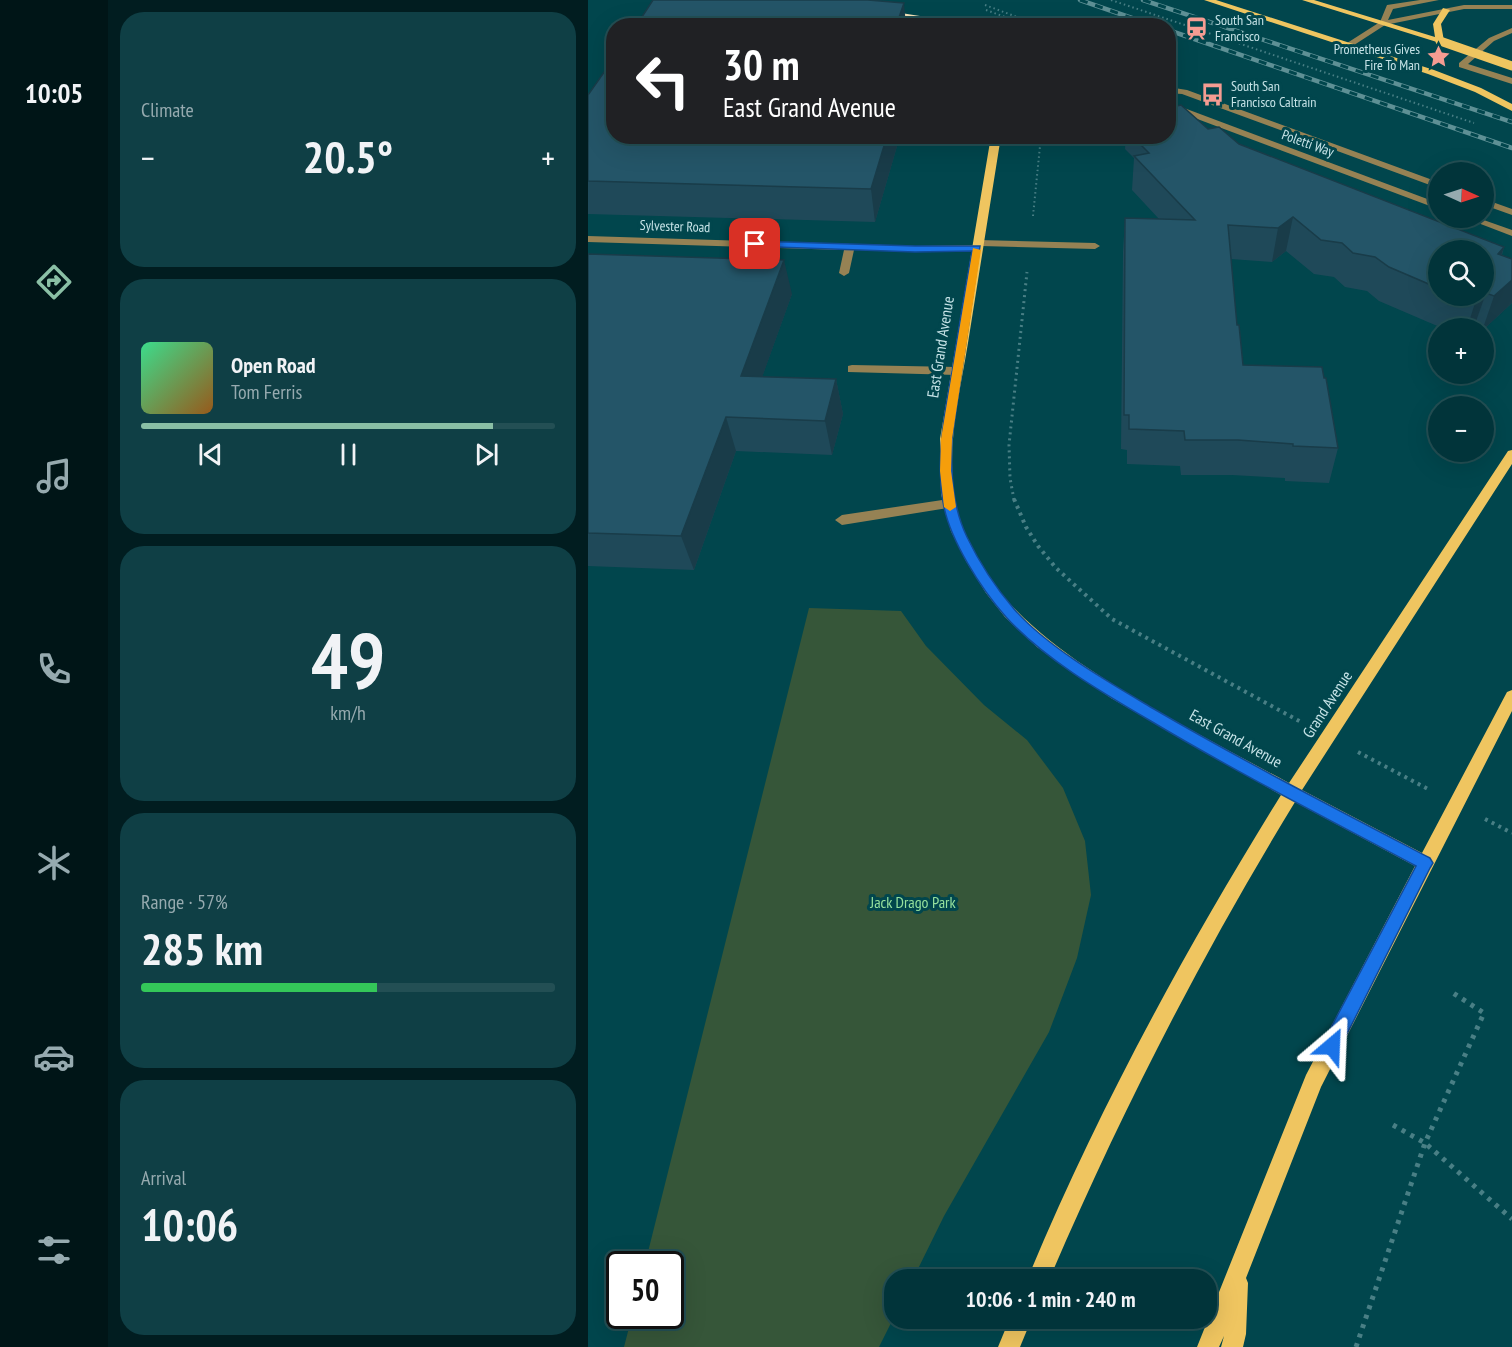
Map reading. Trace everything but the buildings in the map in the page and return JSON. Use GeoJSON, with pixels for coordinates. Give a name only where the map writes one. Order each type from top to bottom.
{"type":"FeatureCollection","features":[{"type":"Feature","properties":{"kind":"highway"},"geometry":{"type":"LineString","coordinates":[[876,12],[914,18]]}},
{"type":"Feature","properties":{"kind":"main road"},"geometry":{"type":"LineString","coordinates":[[1208,0],[1405,63],[1470,87],[1512,108]]}},
{"type":"Feature","properties":{"kind":"main road"},"geometry":{"type":"LineString","coordinates":[[1306,0],[1440,41],[1512,66]]}},
{"type":"Feature","properties":{"kind":"main road"},"geometry":{"type":"LineString","coordinates":[[1440,41],[1437,24],[1446,10]]}},
{"type":"Feature","properties":{"kind":"main road","name":"East Grand Avenue"},"geometry":{"type":"LineString","coordinates":[[995,144],[946,439],[949,504],[961,537],[986,581],[1011,613],[1043,643],[1114,693],[1222,756],[1425,863]]}},
{"type":"Feature","properties":{"kind":"main road","name":"Grand Avenue"},"geometry":{"type":"LineString","coordinates":[[1043,1269],[1116,1107],[1219,914],[1293,793],[1512,454]]}},
{"type":"Feature","properties":{"kind":"main road"},"geometry":{"type":"LineString","coordinates":[[1208,1347],[1314,1082],[1455,803],[1512,696]]}},
{"type":"Feature","properties":{"kind":"main road"},"geometry":{"type":"LineString","coordinates":[[1232,1347],[1235,1334],[1238,1271]]}},
{"type":"Feature","properties":{"kind":"main road"},"geometry":{"type":"LineString","coordinates":[[1009,1347],[1016,1329]]}},
{"type":"Feature","properties":{"kind":"street"},"geometry":{"type":"LineString","coordinates":[[1383,23],[1390,7],[1435,0]]}},
{"type":"Feature","properties":{"kind":"street"},"geometry":{"type":"LineString","coordinates":[[1348,45],[1383,23],[1464,7],[1512,7],[1464,0]]}},
{"type":"Feature","properties":{"kind":"street"},"geometry":{"type":"LineString","coordinates":[[1512,30],[1493,37],[1462,65],[1512,81]]}},
{"type":"Feature","properties":{"kind":"street","name":"Poletti Way"},"geometry":{"type":"LineString","coordinates":[[1176,91],[1185,92],[1428,181]]}},
{"type":"Feature","properties":{"kind":"street","name":"Poletti Way"},"geometry":{"type":"LineString","coordinates":[[1176,108],[1428,202]]}},
{"type":"Feature","properties":{"kind":"street"},"geometry":{"type":"LineString","coordinates":[[1494,206],[1512,212]]}},
{"type":"Feature","properties":{"kind":"street"},"geometry":{"type":"LineString","coordinates":[[1494,227],[1512,233]]}},
{"type":"Feature","properties":{"kind":"street","name":"Sylvester Road"},"geometry":{"type":"LineString","coordinates":[[588,238],[850,247],[1095,246]]}},
{"type":"Feature","properties":{"kind":"street"},"geometry":{"type":"LineString","coordinates":[[844,273],[850,247]]}},
{"type":"Feature","properties":{"kind":"street"},"geometry":{"type":"LineString","coordinates":[[852,369],[957,371]]}},
{"type":"Feature","properties":{"kind":"street"},"geometry":{"type":"LineString","coordinates":[[842,520],[949,504]]}},
{"type":"Feature","properties":{"kind":"path"},"geometry":{"type":"LineString","coordinates":[[1111,0],[1164,18]]}},
{"type":"Feature","properties":{"kind":"path"},"geometry":{"type":"LineString","coordinates":[[980,4],[1019,18]]}},
{"type":"Feature","properties":{"kind":"path"},"geometry":{"type":"LineString","coordinates":[[981,8],[1008,18]]}},
{"type":"Feature","properties":{"kind":"path"},"geometry":{"type":"LineString","coordinates":[[1176,22],[1479,124]]}},
{"type":"Feature","properties":{"kind":"path"},"geometry":{"type":"LineString","coordinates":[[1040,144],[1009,445],[1010,478],[1014,500],[1026,527],[1038,546],[1056,568],[1112,619],[1512,833]]}},
{"type":"Feature","properties":{"kind":"path"},"geometry":{"type":"LineString","coordinates":[[1356,1347],[1425,1143],[1484,1013],[1453,993]]}},
{"type":"Feature","properties":{"kind":"path"},"geometry":{"type":"LineString","coordinates":[[1393,1125],[1425,1143],[1512,1219]]}},
{"type":"Feature","properties":{"kind":"green space","name":"Jack Drago Park"},"geometry":{"type":"Polygon","coordinates":[[[809,608],[901,611],[926,646],[984,705],[1027,740],[1063,788],[1085,841],[1091,895],[1077,958],[1049,1032],[944,1216],[918,1269],[884,1269],[884,1329],[888,1329],[879,1347],[624,1347],[629,1329],[684,1329],[684,1251],[648,1251],[809,608]]]}},
{"type":"Feature","properties":{"kind":"railway"},"geometry":{"type":"LineString","coordinates":[[1080,0],[1132,18]]}},
{"type":"Feature","properties":{"kind":"railway"},"geometry":{"type":"LineString","coordinates":[[1143,0],[1512,122]]}},
{"type":"Feature","properties":{"kind":"railway"},"geometry":{"type":"LineString","coordinates":[[1176,33],[1512,148]]}},
{"type":"Feature","properties":{"kind":"slow traffic"},"geometry":{"type":"LineString","coordinates":[[950,507],[946,471],[946,439],[977,250]]}},
{"type":"Feature","properties":{"kind":"place","name":"South San Francisco"},"geometry":{"type":"Point","coordinates":[1197,28]}},
{"type":"Feature","properties":{"kind":"place","name":"Prometheus Gives Fire To Man"},"geometry":{"type":"Point","coordinates":[1438,57]}},
{"type":"Feature","properties":{"kind":"place","name":"South San Francisco Caltrain"},"geometry":{"type":"Point","coordinates":[1213,94]}},
{"type":"Feature","properties":{"kind":"route"},"geometry":{"type":"LineString","coordinates":[[755,244],[915,249],[977,248],[946,439],[946,471],[949,504],[961,537],[986,581],[1011,613],[1043,643],[1114,693],[1222,756],[1425,863],[1332,1046]]}}]}
